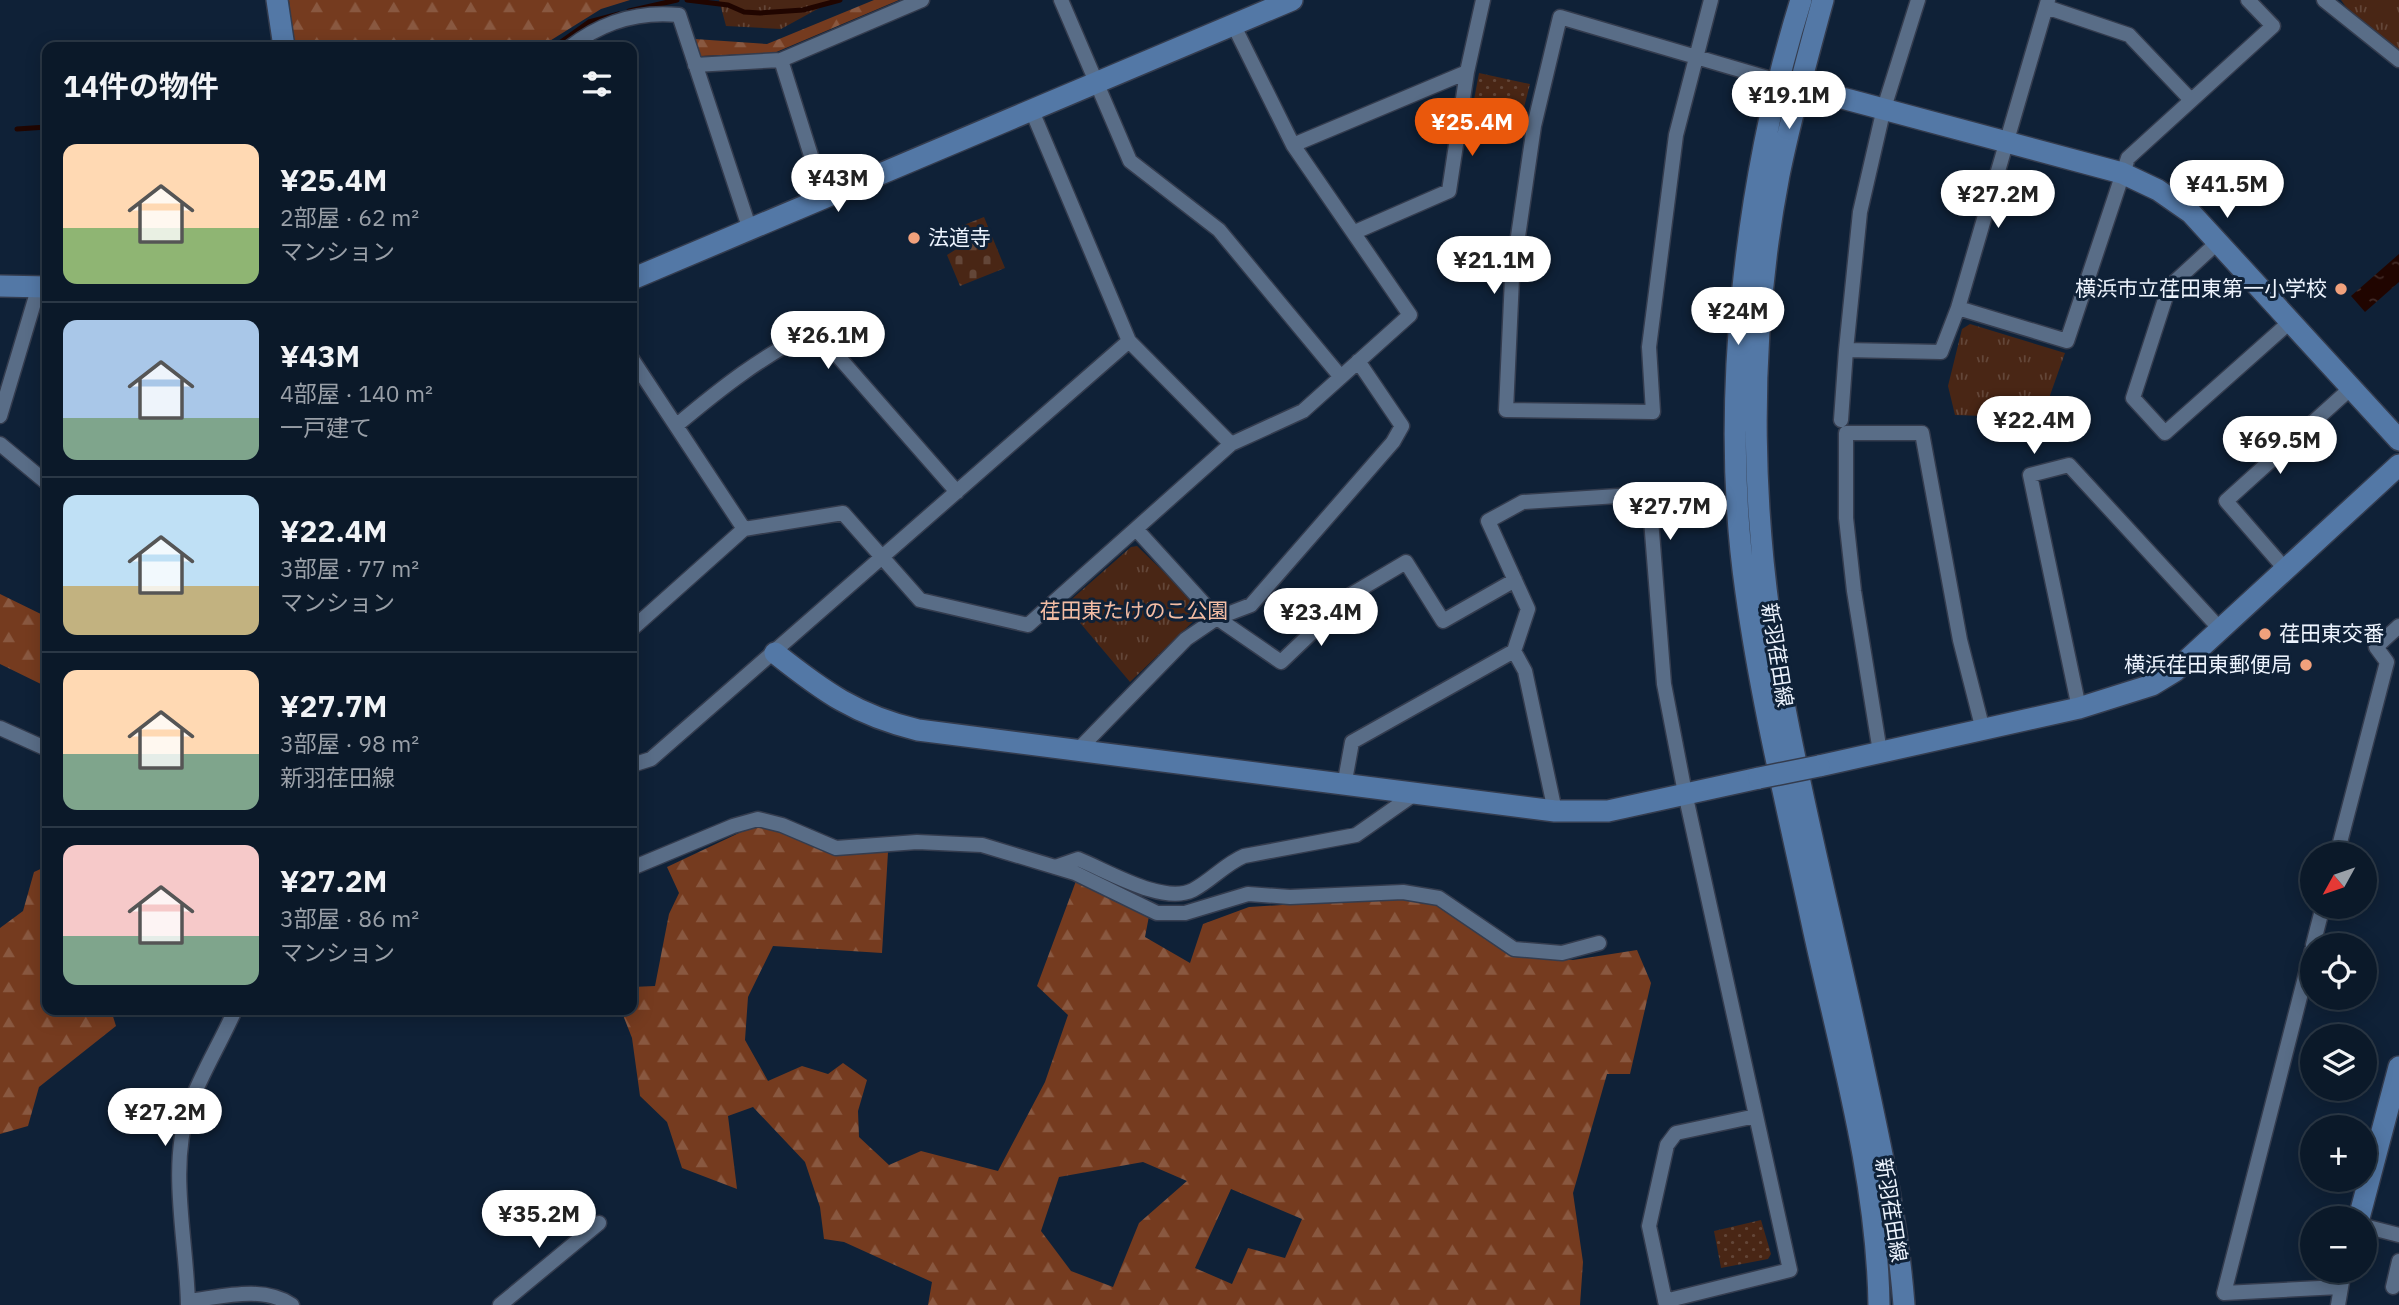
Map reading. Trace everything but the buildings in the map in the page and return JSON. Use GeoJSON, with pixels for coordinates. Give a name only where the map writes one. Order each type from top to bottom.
{"type":"FeatureCollection","features":[{"type":"Feature","properties":{"kind":"street"},"geometry":{"type":"LineString","coordinates":[[277,0],[283,42]]}},
{"type":"Feature","properties":{"kind":"street"},"geometry":{"type":"LineString","coordinates":[[695,65],[781,60],[922,0]]}},
{"type":"Feature","properties":{"kind":"street"},"geometry":{"type":"LineString","coordinates":[[1061,0],[1130,161],[1219,230],[1340,376]]}},
{"type":"Feature","properties":{"kind":"street"},"geometry":{"type":"LineString","coordinates":[[637,277],[1292,0]]}},
{"type":"Feature","properties":{"kind":"street"},"geometry":{"type":"LineString","coordinates":[[1355,232],[1449,191],[1467,72],[1483,0]]}},
{"type":"Feature","properties":{"kind":"street"},"geometry":{"type":"LineString","coordinates":[[1711,0],[1695,56],[1676,135],[1651,333],[1653,412],[1506,410],[1513,278],[1534,126],[1560,17],[1695,56],[1777,81],[2122,173],[2158,190],[2191,213],[2399,440]]}},
{"type":"Feature","properties":{"kind":"street","name":"新羽荏田線"},"geometry":{"type":"LineString","coordinates":[[1801,0],[1777,81],[1759,172],[1739,335],[1736,441],[1745,589],[1772,745],[1869,1180],[1879,1305]]}},
{"type":"Feature","properties":{"kind":"street","name":"新羽荏田線"},"geometry":{"type":"LineString","coordinates":[[1823,0],[1800,86],[1770,233],[1761,316],[1756,468],[1768,608],[1783,698],[1894,1208],[1904,1305]]}},
{"type":"Feature","properties":{"kind":"street"},"geometry":{"type":"LineString","coordinates":[[1841,420],[1860,212],[1884,108],[1918,0]]}},
{"type":"Feature","properties":{"kind":"street"},"geometry":{"type":"LineString","coordinates":[[1958,308],[2067,341],[2128,158],[2273,26],[2248,0]]}},
{"type":"Feature","properties":{"kind":"street"},"geometry":{"type":"LineString","coordinates":[[2324,0],[2399,60]]}},
{"type":"Feature","properties":{"kind":"street"},"geometry":{"type":"LineString","coordinates":[[1846,350],[1941,352],[1958,308],[2004,142],[2047,4],[2129,35],[2190,100]]}},
{"type":"Feature","properties":{"kind":"street"},"geometry":{"type":"LineString","coordinates":[[578,42],[598,29],[635,15],[679,15],[750,230]]}},
{"type":"Feature","properties":{"kind":"street"},"geometry":{"type":"LineString","coordinates":[[637,624],[744,528],[843,513],[920,600],[1028,625],[1231,444],[1303,411],[1410,315],[1293,145],[1233,24]]}},
{"type":"Feature","properties":{"kind":"street"},"geometry":{"type":"LineString","coordinates":[[781,60],[824,197]]}},
{"type":"Feature","properties":{"kind":"street"},"geometry":{"type":"LineString","coordinates":[[1293,145],[1467,72]]}},
{"type":"Feature","properties":{"kind":"street"},"geometry":{"type":"LineString","coordinates":[[1032,111],[1129,341],[1231,444]]}},
{"type":"Feature","properties":{"kind":"street"},"geometry":{"type":"LineString","coordinates":[[2218,242],[2169,287],[2133,398],[2165,433],[2291,321]]}},
{"type":"Feature","properties":{"kind":"street"},"geometry":{"type":"LineString","coordinates":[[0,286],[42,286]]}},
{"type":"Feature","properties":{"kind":"street"},"geometry":{"type":"LineString","coordinates":[[0,416],[42,289]]}},
{"type":"Feature","properties":{"kind":"street"},"geometry":{"type":"LineString","coordinates":[[677,425],[737,375],[779,347],[815,330],[957,492]]}},
{"type":"Feature","properties":{"kind":"street"},"geometry":{"type":"LineString","coordinates":[[637,764],[651,760],[1129,341]]}},
{"type":"Feature","properties":{"kind":"street"},"geometry":{"type":"LineString","coordinates":[[1078,750],[1186,639],[1217,618],[1251,605],[1393,442],[1402,426],[1358,360]]}},
{"type":"Feature","properties":{"kind":"street"},"geometry":{"type":"LineString","coordinates":[[637,366],[744,528]]}},
{"type":"Feature","properties":{"kind":"street"},"geometry":{"type":"LineString","coordinates":[[2286,570],[2226,501],[2351,388]]}},
{"type":"Feature","properties":{"kind":"street"},"geometry":{"type":"LineString","coordinates":[[1880,752],[1852,579],[1846,518],[1846,433],[1922,433],[1960,640],[1983,730]]}},
{"type":"Feature","properties":{"kind":"street"},"geometry":{"type":"LineString","coordinates":[[0,444],[42,479]]}},
{"type":"Feature","properties":{"kind":"street"},"geometry":{"type":"LineString","coordinates":[[2079,708],[2029,475],[2069,465],[2221,630]]}},
{"type":"Feature","properties":{"kind":"street"},"geometry":{"type":"LineString","coordinates":[[775,653],[828,695],[880,721],[918,730],[1413,795],[1555,811],[1608,811],[2079,708],[2152,685],[2175,671],[2399,465]]}},
{"type":"Feature","properties":{"kind":"street"},"geometry":{"type":"LineString","coordinates":[[1344,786],[1352,742],[1514,651],[1528,609],[1488,521],[1523,502],[1649,494],[1664,684],[1685,793],[1790,1270],[1665,1303],[1649,1226],[1667,1145],[1676,1133],[1756,1116]]}},
{"type":"Feature","properties":{"kind":"street"},"geometry":{"type":"LineString","coordinates":[[1136,529],[1217,618],[1281,662],[1352,594],[1406,562],[1443,621],[1515,580]]}},
{"type":"Feature","properties":{"kind":"street"},"geometry":{"type":"LineString","coordinates":[[2340,842],[2387,662],[2376,647],[2399,626]]}},
{"type":"Feature","properties":{"kind":"street"},"geometry":{"type":"LineString","coordinates":[[1514,651],[1525,671],[1555,811]]}},
{"type":"Feature","properties":{"kind":"street"},"geometry":{"type":"LineString","coordinates":[[0,728],[42,746]]}},
{"type":"Feature","properties":{"kind":"street"},"geometry":{"type":"LineString","coordinates":[[1055,867],[1078,859],[1158,892],[1190,891],[1232,861],[1244,856],[1356,835],[1413,795]]}},
{"type":"Feature","properties":{"kind":"street"},"geometry":{"type":"LineString","coordinates":[[637,866],[733,826],[758,819],[782,825],[836,848],[916,842],[982,845],[1055,867],[1157,913],[1185,913],[1248,894],[1290,897],[1403,892],[1439,898],[1514,949],[1562,953],[1599,943]]}},
{"type":"Feature","properties":{"kind":"street"},"geometry":{"type":"LineString","coordinates":[[2300,994],[2224,1293],[2339,1287]]}},
{"type":"Feature","properties":{"kind":"street"},"geometry":{"type":"LineString","coordinates":[[233,1015],[189,1107],[182,1138],[181,1182],[188,1303],[254,1293],[281,1297],[292,1305]]}},
{"type":"Feature","properties":{"kind":"street"},"geometry":{"type":"LineString","coordinates":[[2363,1206],[2397,1081]]}},
{"type":"Feature","properties":{"kind":"street"},"geometry":{"type":"LineString","coordinates":[[500,1305],[599,1223]]}},
{"type":"Feature","properties":{"kind":"street"},"geometry":{"type":"LineString","coordinates":[[2377,1229],[2399,1235]]}},
{"type":"Feature","properties":{"kind":"street"},"geometry":{"type":"LineString","coordinates":[[2393,1287],[2399,1261]]}},
{"type":"Feature","properties":{"kind":"street"},"geometry":{"type":"LineString","coordinates":[[2338,1305],[2340,1283]]}},
{"type":"Feature","properties":{"kind":"green space"},"geometry":{"type":"Polygon","coordinates":[[[289,0],[630,0],[601,9],[548,42],[293,42],[289,0]]]}},
{"type":"Feature","properties":{"kind":"green space"},"geometry":{"type":"Polygon","coordinates":[[[719,0],[834,0],[781,29],[726,26],[719,0]]]}},
{"type":"Feature","properties":{"kind":"green space"},"geometry":{"type":"Polygon","coordinates":[[[874,0],[899,0],[774,53],[700,56],[695,39],[767,44],[874,0]]]}},
{"type":"Feature","properties":{"kind":"green space"},"geometry":{"type":"Polygon","coordinates":[[[2341,0],[2399,0],[2399,59],[2359,25],[2341,0]]]}},
{"type":"Feature","properties":{"kind":"green space"},"geometry":{"type":"Polygon","coordinates":[[[1479,73],[1530,84],[1518,131],[1470,121],[1479,73]]]}},
{"type":"Feature","properties":{"kind":"green space"},"geometry":{"type":"Polygon","coordinates":[[[984,217],[1005,268],[960,286],[947,255],[958,248],[951,230],[984,217]]]}},
{"type":"Feature","properties":{"kind":"green space"},"geometry":{"type":"Polygon","coordinates":[[[1970,324],[2065,353],[2042,418],[1955,415],[1948,386],[1962,329],[1970,324]]]}},
{"type":"Feature","properties":{"kind":"green space","name":"荏田東たけのこ公園"},"geometry":{"type":"Polygon","coordinates":[[[1137,546],[1200,607],[1202,613],[1130,682],[1065,605],[1131,547],[1137,546]]]}},
{"type":"Feature","properties":{"kind":"green space"},"geometry":{"type":"Polygon","coordinates":[[[0,594],[42,615],[42,685],[0,664],[0,594]]]}},
{"type":"Feature","properties":{"kind":"green space"},"geometry":{"type":"Polygon","coordinates":[[[758,824],[835,851],[888,852],[882,953],[773,946],[748,997],[745,1040],[768,1081],[802,1066],[828,1074],[843,1063],[867,1080],[858,1111],[859,1137],[889,1165],[921,1151],[998,1171],[1045,1082],[1068,1015],[1037,986],[1076,881],[1149,916],[1145,937],[1190,963],[1203,924],[1249,907],[1399,898],[1438,902],[1515,953],[1573,960],[1637,950],[1651,983],[1630,1074],[1607,1074],[1573,1193],[1583,1262],[1580,1305],[928,1305],[932,1282],[844,1242],[824,1239],[820,1207],[805,1162],[753,1107],[728,1116],[737,1189],[682,1168],[667,1122],[640,1096],[632,1038],[623,1015],[637,1015],[637,987],[655,986],[669,914],[679,893],[667,867],[758,824]],[[1143,1162],[1059,1177],[1041,1231],[1071,1271],[1113,1287],[1139,1223],[1187,1181],[1143,1162]],[[1231,1189],[1195,1268],[1232,1284],[1248,1248],[1285,1258],[1302,1219],[1231,1189]]]}},
{"type":"Feature","properties":{"kind":"green space"},"geometry":{"type":"Polygon","coordinates":[[[42,868],[42,1015],[113,1015],[116,1026],[39,1087],[28,1126],[0,1134],[0,928],[23,911],[34,872],[42,868]]]}},
{"type":"Feature","properties":{"kind":"green space"},"geometry":{"type":"Polygon","coordinates":[[[1761,1220],[1771,1254],[1768,1259],[1721,1268],[1714,1231],[1761,1220]]]}},
{"type":"Feature","properties":{"kind":"water"},"geometry":{"type":"Polygon","coordinates":[[[2399,254],[2399,282],[2365,312],[2351,296],[2399,254]]]}},
{"type":"Feature","properties":{"kind":"waterway"},"geometry":{"type":"LineString","coordinates":[[629,11],[677,0]]}},
{"type":"Feature","properties":{"kind":"waterway"},"geometry":{"type":"LineString","coordinates":[[687,0],[728,5],[744,12],[760,13],[803,10],[840,0]]}},
{"type":"Feature","properties":{"kind":"waterway"},"geometry":{"type":"LineString","coordinates":[[561,42],[589,22],[619,14]]}},
{"type":"Feature","properties":{"kind":"waterway"},"geometry":{"type":"LineString","coordinates":[[17,129],[42,127]]}},
{"type":"Feature","properties":{"kind":"place","name":"法道寺"},"geometry":{"type":"Point","coordinates":[914,238]}},
{"type":"Feature","properties":{"kind":"place","name":"横浜市立荏田東第一小学校"},"geometry":{"type":"Point","coordinates":[2341,289]}},
{"type":"Feature","properties":{"kind":"place","name":"荏田東交番"},"geometry":{"type":"Point","coordinates":[2265,634]}},
{"type":"Feature","properties":{"kind":"place","name":"横浜荏田東郵便局"},"geometry":{"type":"Point","coordinates":[2306,665]}}]}
